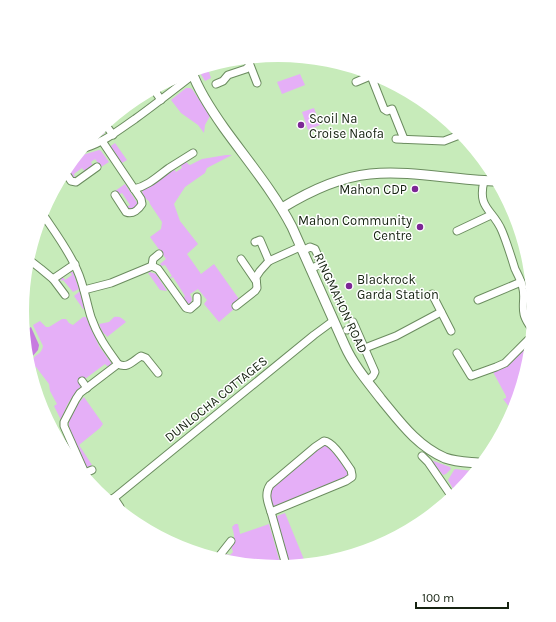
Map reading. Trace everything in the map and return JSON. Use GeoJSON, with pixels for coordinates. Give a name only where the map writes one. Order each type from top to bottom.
{"type":"FeatureCollection","features":[{"type":"Feature","properties":{"kind":"street"},"geometry":{"type":"LineString","coordinates":[[250,64],[257,83]]}},
{"type":"Feature","properties":{"kind":"street"},"geometry":{"type":"LineString","coordinates":[[222,85],[228,75],[246,69],[250,64]]}},
{"type":"Feature","properties":{"kind":"street","name":"RINGMAHON ROAD"},"geometry":{"type":"LineString","coordinates":[[194,76],[214,113],[282,208],[349,355],[367,381],[402,425],[420,443],[433,452],[449,459],[476,463]]}},
{"type":"Feature","properties":{"kind":"street"},"geometry":{"type":"LineString","coordinates":[[93,145],[102,142],[113,135],[187,79]]}},
{"type":"Feature","properties":{"kind":"street"},"geometry":{"type":"LineString","coordinates":[[361,82],[367,79]]}},
{"type":"Feature","properties":{"kind":"street"},"geometry":{"type":"LineString","coordinates":[[375,82],[384,109],[387,111],[392,109],[400,139],[444,141],[455,137]]}},
{"type":"Feature","properties":{"kind":"street"},"geometry":{"type":"LineString","coordinates":[[157,94],[161,100]]}},
{"type":"Feature","properties":{"kind":"street"},"geometry":{"type":"LineString","coordinates":[[109,129],[113,135]]}},
{"type":"Feature","properties":{"kind":"street"},"geometry":{"type":"LineString","coordinates":[[102,142],[134,188],[142,202],[141,206],[135,211],[130,213],[126,212],[116,197]]}},
{"type":"Feature","properties":{"kind":"street"},"geometry":{"type":"LineString","coordinates":[[134,188],[143,186],[155,179],[193,153]]}},
{"type":"Feature","properties":{"kind":"street"},"geometry":{"type":"LineString","coordinates":[[68,177],[71,181],[75,182],[97,167]]}},
{"type":"Feature","properties":{"kind":"street"},"geometry":{"type":"LineString","coordinates":[[282,208],[303,196],[334,182],[368,174],[403,174],[489,181],[482,193],[483,199],[487,209],[502,231],[524,285],[523,309],[526,321]]}},
{"type":"Feature","properties":{"kind":"street"},"geometry":{"type":"LineString","coordinates":[[457,230],[491,215]]}},
{"type":"Feature","properties":{"kind":"street"},"geometry":{"type":"LineString","coordinates":[[47,220],[75,264],[91,317],[104,345],[118,364],[126,366],[143,356],[158,373]]}},
{"type":"Feature","properties":{"kind":"street"},"geometry":{"type":"LineString","coordinates":[[257,241],[269,261]]}},
{"type":"Feature","properties":{"kind":"street"},"geometry":{"type":"LineString","coordinates":[[256,281],[258,275],[269,261],[301,249]]}},
{"type":"Feature","properties":{"kind":"street"},"geometry":{"type":"LineString","coordinates":[[152,266],[153,259],[159,254]]}},
{"type":"Feature","properties":{"kind":"street"},"geometry":{"type":"LineString","coordinates":[[236,306],[255,292],[257,288],[256,281],[241,259]]}},
{"type":"Feature","properties":{"kind":"street"},"geometry":{"type":"LineString","coordinates":[[34,263],[53,280],[65,296]]}},
{"type":"Feature","properties":{"kind":"street"},"geometry":{"type":"LineString","coordinates":[[53,280],[75,264]]}},
{"type":"Feature","properties":{"kind":"street"},"geometry":{"type":"LineString","coordinates":[[84,290],[111,283],[152,266]]}},
{"type":"Feature","properties":{"kind":"street"},"geometry":{"type":"LineString","coordinates":[[152,266],[158,270],[186,308],[190,308],[197,300]]}},
{"type":"Feature","properties":{"kind":"street"},"geometry":{"type":"LineString","coordinates":[[478,300],[524,285]]}},
{"type":"Feature","properties":{"kind":"street"},"geometry":{"type":"LineString","coordinates":[[432,294],[451,330]]}},
{"type":"Feature","properties":{"kind":"street"},"geometry":{"type":"LineString","coordinates":[[365,348],[396,336],[442,312]]}},
{"type":"Feature","properties":{"kind":"street","name":"DUNLOCHA COTTAGES"},"geometry":{"type":"LineString","coordinates":[[114,498],[306,341],[333,321]]}},
{"type":"Feature","properties":{"kind":"street"},"geometry":{"type":"LineString","coordinates":[[348,330],[354,324],[375,372],[367,381]]}},
{"type":"Feature","properties":{"kind":"street"},"geometry":{"type":"LineString","coordinates":[[471,376],[500,365],[513,356],[525,343]]}},
{"type":"Feature","properties":{"kind":"street"},"geometry":{"type":"LineString","coordinates":[[461,355],[471,376],[471,384]]}},
{"type":"Feature","properties":{"kind":"street"},"geometry":{"type":"LineString","coordinates":[[74,453],[61,431],[64,422],[78,395],[118,364]]}},
{"type":"Feature","properties":{"kind":"street"},"geometry":{"type":"LineString","coordinates":[[82,381],[86,388]]}},
{"type":"Feature","properties":{"kind":"street"},"geometry":{"type":"LineString","coordinates":[[271,512],[350,479],[352,475],[351,470],[332,445],[327,441],[319,443],[270,485],[267,493],[268,501],[271,512],[284,560]]}},
{"type":"Feature","properties":{"kind":"street"},"geometry":{"type":"LineString","coordinates":[[422,456],[428,462],[449,492]]}},
{"type":"Feature","properties":{"kind":"street"},"geometry":{"type":"LineString","coordinates":[[88,472],[92,470]]}},
{"type":"Feature","properties":{"kind":"street"},"geometry":{"type":"LineString","coordinates":[[222,554],[228,550],[231,541]]}},
{"type":"Feature","properties":{"kind":"shaded area"},"geometry":{"type":"Polygon","coordinates":[[[209,72],[211,78],[205,81],[201,74],[209,72]]]}},
{"type":"Feature","properties":{"kind":"shaded area"},"geometry":{"type":"Polygon","coordinates":[[[300,74],[305,85],[282,94],[277,82],[300,74]]]}},
{"type":"Feature","properties":{"kind":"shaded area"},"geometry":{"type":"Polygon","coordinates":[[[186,88],[192,89],[210,116],[205,125],[204,133],[198,125],[181,113],[171,100],[186,88]]]}},
{"type":"Feature","properties":{"kind":"shaded area"},"geometry":{"type":"Polygon","coordinates":[[[314,108],[320,125],[308,130],[302,112],[314,108]]]}},
{"type":"Feature","properties":{"kind":"shaded area"},"geometry":{"type":"Polygon","coordinates":[[[115,143],[127,160],[122,163],[111,147],[115,143]]]}},
{"type":"Feature","properties":{"kind":"shaded area"},"geometry":{"type":"Polygon","coordinates":[[[99,150],[109,162],[101,167],[95,159],[91,162],[93,166],[85,172],[82,168],[74,174],[75,177],[73,177],[70,174],[84,154],[99,150]]]}},
{"type":"Feature","properties":{"kind":"shaded area"},"geometry":{"type":"Polygon","coordinates":[[[232,155],[207,168],[205,173],[185,187],[174,204],[180,221],[198,244],[187,254],[201,274],[214,264],[239,299],[231,305],[234,309],[219,322],[204,304],[207,300],[198,289],[190,294],[192,299],[191,303],[186,303],[183,299],[185,296],[173,277],[168,279],[172,276],[165,265],[162,266],[160,264],[166,259],[150,237],[161,229],[162,222],[149,201],[143,195],[142,190],[173,168],[176,172],[182,168],[180,164],[186,161],[190,165],[202,159],[232,155]]]}},
{"type":"Feature","properties":{"kind":"shaded area"},"geometry":{"type":"Polygon","coordinates":[[[125,184],[138,204],[135,208],[127,209],[126,207],[130,205],[122,193],[118,195],[115,191],[125,184]]]}},
{"type":"Feature","properties":{"kind":"shaded area"},"geometry":{"type":"Polygon","coordinates":[[[70,272],[73,272],[79,289],[73,292],[63,280],[61,281],[61,278],[63,277],[65,280],[72,275],[70,272]]]}},
{"type":"Feature","properties":{"kind":"shaded area"},"geometry":{"type":"Polygon","coordinates":[[[150,272],[156,274],[167,291],[160,290],[148,273],[150,272]]]}},
{"type":"Feature","properties":{"kind":"shaded area"},"geometry":{"type":"Polygon","coordinates":[[[80,291],[84,309],[74,296],[80,291]]]}},
{"type":"Feature","properties":{"kind":"shaded area"},"geometry":{"type":"Polygon","coordinates":[[[83,317],[86,317],[99,346],[112,364],[109,368],[105,364],[85,379],[83,378],[79,381],[82,389],[72,398],[61,420],[54,406],[57,404],[50,391],[49,384],[35,367],[34,357],[42,350],[43,346],[33,325],[40,321],[46,327],[49,327],[62,319],[66,319],[73,325],[83,317]]]}},
{"type":"Feature","properties":{"kind":"shaded area"},"geometry":{"type":"Polygon","coordinates":[[[114,317],[121,318],[126,322],[107,337],[103,333],[99,324],[109,322],[114,317]]]}},
{"type":"Feature","properties":{"kind":"shaded area"},"geometry":{"type":"Polygon","coordinates":[[[30,328],[39,345],[38,350],[33,356],[31,344],[30,328]]]}},
{"type":"Feature","properties":{"kind":"shaded area"},"geometry":{"type":"Polygon","coordinates":[[[524,348],[519,375],[508,406],[503,399],[506,398],[506,396],[493,372],[524,348]]]}},
{"type":"Feature","properties":{"kind":"shaded area"},"geometry":{"type":"Polygon","coordinates":[[[84,397],[103,424],[79,445],[92,465],[88,467],[85,466],[83,462],[84,461],[69,429],[69,422],[72,414],[84,397]]]}},
{"type":"Feature","properties":{"kind":"shaded area"},"geometry":{"type":"Polygon","coordinates":[[[325,444],[344,463],[348,476],[276,507],[273,506],[270,497],[272,488],[318,448],[325,444]]]}},
{"type":"Feature","properties":{"kind":"shaded area"},"geometry":{"type":"Polygon","coordinates":[[[431,460],[450,467],[451,469],[443,475],[431,460]]]}},
{"type":"Feature","properties":{"kind":"shaded area"},"geometry":{"type":"Polygon","coordinates":[[[454,470],[469,471],[453,488],[448,480],[454,470]]]}},
{"type":"Feature","properties":{"kind":"shaded area"},"geometry":{"type":"Polygon","coordinates":[[[285,513],[304,558],[288,559],[276,519],[277,516],[285,513]]]}},
{"type":"Feature","properties":{"kind":"shaded area"},"geometry":{"type":"Polygon","coordinates":[[[235,524],[238,524],[240,534],[269,524],[279,560],[245,558],[226,554],[230,555],[233,552],[231,546],[234,539],[232,527],[235,524]]]}},
{"type":"Feature","properties":{"kind":"place","name":"Scoil Na Croise Naofa"},"geometry":{"type":"Point","coordinates":[301,125]}},
{"type":"Feature","properties":{"kind":"place","name":"Mahon CDP"},"geometry":{"type":"Point","coordinates":[415,189]}},
{"type":"Feature","properties":{"kind":"place","name":"Mahon Community Centre"},"geometry":{"type":"Point","coordinates":[420,227]}},
{"type":"Feature","properties":{"kind":"place","name":"Blackrock Garda Station"},"geometry":{"type":"Point","coordinates":[349,286]}}]}
